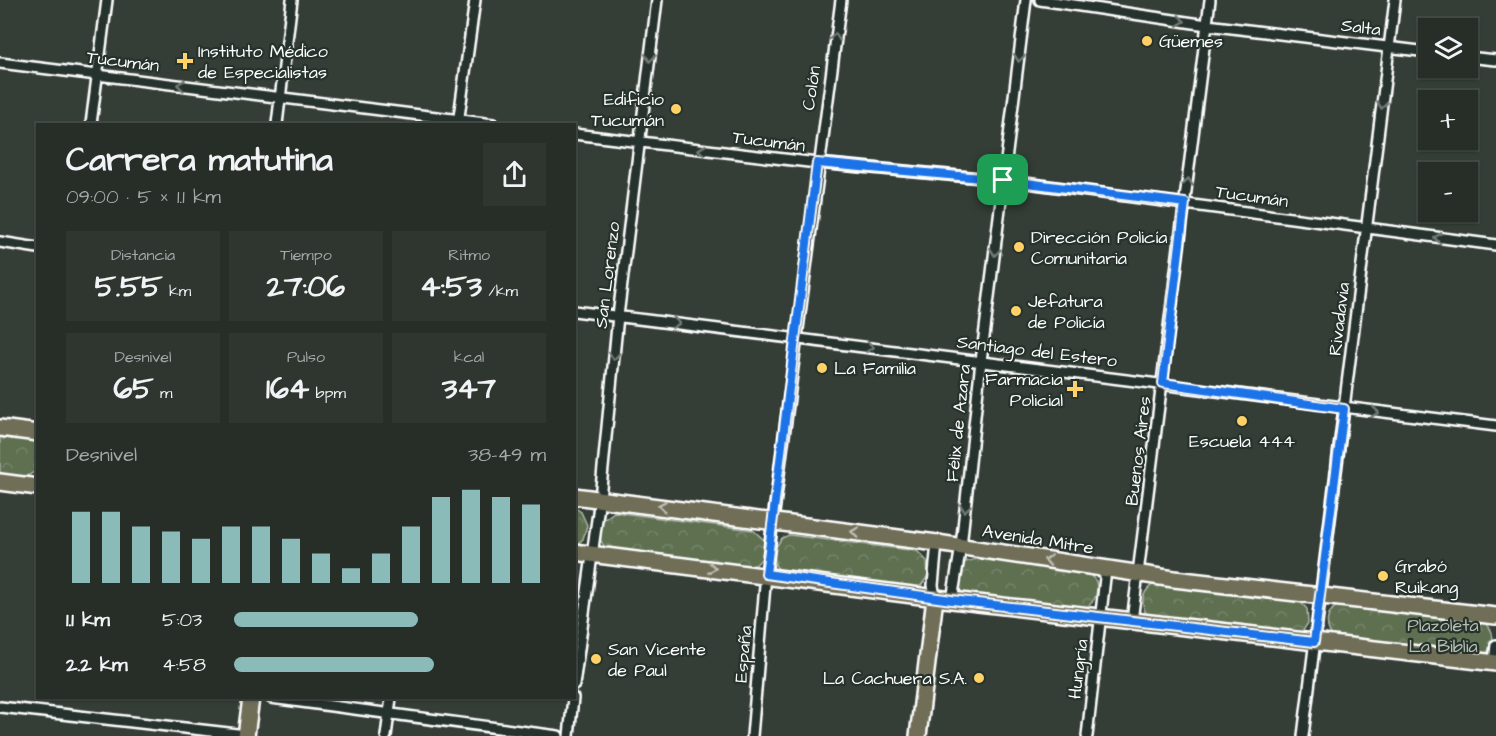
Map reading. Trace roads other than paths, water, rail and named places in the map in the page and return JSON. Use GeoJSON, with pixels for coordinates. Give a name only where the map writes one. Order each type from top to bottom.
{"type":"FeatureCollection","features":[{"type":"Feature","properties":{"kind":"main road"},"geometry":{"type":"LineString","coordinates":[[0,428],[36,433]]}},
{"type":"Feature","properties":{"kind":"main road"},"geometry":{"type":"LineString","coordinates":[[0,482],[36,487]]}},
{"type":"Feature","properties":{"kind":"main road","name":"Avenida Mitre"},"geometry":{"type":"LineString","coordinates":[[576,496],[961,546],[1140,574],[1496,616]]}},
{"type":"Feature","properties":{"kind":"main road"},"geometry":{"type":"LineString","coordinates":[[576,552],[766,574],[935,598],[1495,663]]}},
{"type":"Feature","properties":{"kind":"main road"},"geometry":{"type":"LineString","coordinates":[[918,736],[935,598]]}},
{"type":"Feature","properties":{"kind":"main road"},"geometry":{"type":"LineString","coordinates":[[246,735],[251,699]]}},
{"type":"Feature","properties":{"kind":"street"},"geometry":{"type":"LineString","coordinates":[[91,123],[107,0]]}},
{"type":"Feature","properties":{"kind":"street"},"geometry":{"type":"LineString","coordinates":[[277,123],[292,0]]}},
{"type":"Feature","properties":{"kind":"street"},"geometry":{"type":"LineString","coordinates":[[458,122],[475,0]]}},
{"type":"Feature","properties":{"kind":"street","name":"San Lorenzo"},"geometry":{"type":"LineString","coordinates":[[576,670],[600,498],[618,316],[657,0]]}},
{"type":"Feature","properties":{"kind":"street","name":"Colón"},"geometry":{"type":"LineString","coordinates":[[766,574],[797,339],[817,163],[841,0]]}},
{"type":"Feature","properties":{"kind":"street","name":"Félix de Azara"},"geometry":{"type":"LineString","coordinates":[[952,600],[961,546],[981,361],[1026,0]]}},
{"type":"Feature","properties":{"kind":"street","name":"Salta"},"geometry":{"type":"LineString","coordinates":[[1040,0],[1207,25],[1418,51]]}},
{"type":"Feature","properties":{"kind":"street","name":"Buenos Aires"},"geometry":{"type":"LineString","coordinates":[[1132,621],[1140,574],[1210,0]]}},
{"type":"Feature","properties":{"kind":"street","name":"Rivadavia"},"geometry":{"type":"LineString","coordinates":[[1303,736],[1395,0]]}},
{"type":"Feature","properties":{"kind":"street"},"geometry":{"type":"LineString","coordinates":[[1478,58],[1496,60]]}},
{"type":"Feature","properties":{"kind":"street","name":"Tucumán"},"geometry":{"type":"LineString","coordinates":[[0,63],[281,96],[476,123]]}},
{"type":"Feature","properties":{"kind":"street","name":"Tucumán"},"geometry":{"type":"LineString","coordinates":[[576,134],[817,163],[1003,180],[1496,245]]}},
{"type":"Feature","properties":{"kind":"street"},"geometry":{"type":"LineString","coordinates":[[0,242],[36,248]]}},
{"type":"Feature","properties":{"kind":"street","name":"Santiago del Estero"},"geometry":{"type":"LineString","coordinates":[[576,311],[1163,383],[1344,409],[1496,426]]}},
{"type":"Feature","properties":{"kind":"street"},"geometry":{"type":"LineString","coordinates":[[935,598],[933,585],[937,543]]}},
{"type":"Feature","properties":{"kind":"street","name":"Hungría"},"geometry":{"type":"LineString","coordinates":[[1087,736],[1106,569]]}},
{"type":"Feature","properties":{"kind":"street","name":"España"},"geometry":{"type":"LineString","coordinates":[[752,736],[766,574]]}},
{"type":"Feature","properties":{"kind":"street"},"geometry":{"type":"LineString","coordinates":[[1495,663],[1496,645]]}},
{"type":"Feature","properties":{"kind":"street"},"geometry":{"type":"LineString","coordinates":[[278,699],[558,736]]}},
{"type":"Feature","properties":{"kind":"street"},"geometry":{"type":"LineString","coordinates":[[386,736],[391,699]]}},
{"type":"Feature","properties":{"kind":"street"},"geometry":{"type":"LineString","coordinates":[[568,736],[573,699]]}},
{"type":"Feature","properties":{"kind":"street"},"geometry":{"type":"LineString","coordinates":[[0,707],[246,735]]}},
{"type":"Feature","properties":{"kind":"place","name":"Güemes"},"geometry":{"type":"Point","coordinates":[1147,41]}},
{"type":"Feature","properties":{"kind":"place","name":"Instituto Médico de Especialistas"},"geometry":{"type":"Point","coordinates":[185,61]}},
{"type":"Feature","properties":{"kind":"place","name":"Edificio Tucumán"},"geometry":{"type":"Point","coordinates":[676,109]}},
{"type":"Feature","properties":{"kind":"place","name":"Dirección Policía Comunitaria"},"geometry":{"type":"Point","coordinates":[1019,247]}},
{"type":"Feature","properties":{"kind":"place","name":"Jefatura de Policía"},"geometry":{"type":"Point","coordinates":[1016,311]}},
{"type":"Feature","properties":{"kind":"place","name":"La Familia"},"geometry":{"type":"Point","coordinates":[822,368]}},
{"type":"Feature","properties":{"kind":"place","name":"Farmacia Policial"},"geometry":{"type":"Point","coordinates":[1075,389]}},
{"type":"Feature","properties":{"kind":"place","name":"Escuela 444"},"geometry":{"type":"Point","coordinates":[1242,421]}},
{"type":"Feature","properties":{"kind":"place","name":"Grabó Ruikang"},"geometry":{"type":"Point","coordinates":[1383,576]}},
{"type":"Feature","properties":{"kind":"place","name":"San Vicente de Paul"},"geometry":{"type":"Point","coordinates":[596,659]}},
{"type":"Feature","properties":{"kind":"place","name":"La Cachuera S.A."},"geometry":{"type":"Point","coordinates":[979,678]}},
{"type":"Feature","properties":{"kind":"park label","name":"Plazoleta La Biblia"},"geometry":{"type":"Point","coordinates":[1443,635]}}]}
